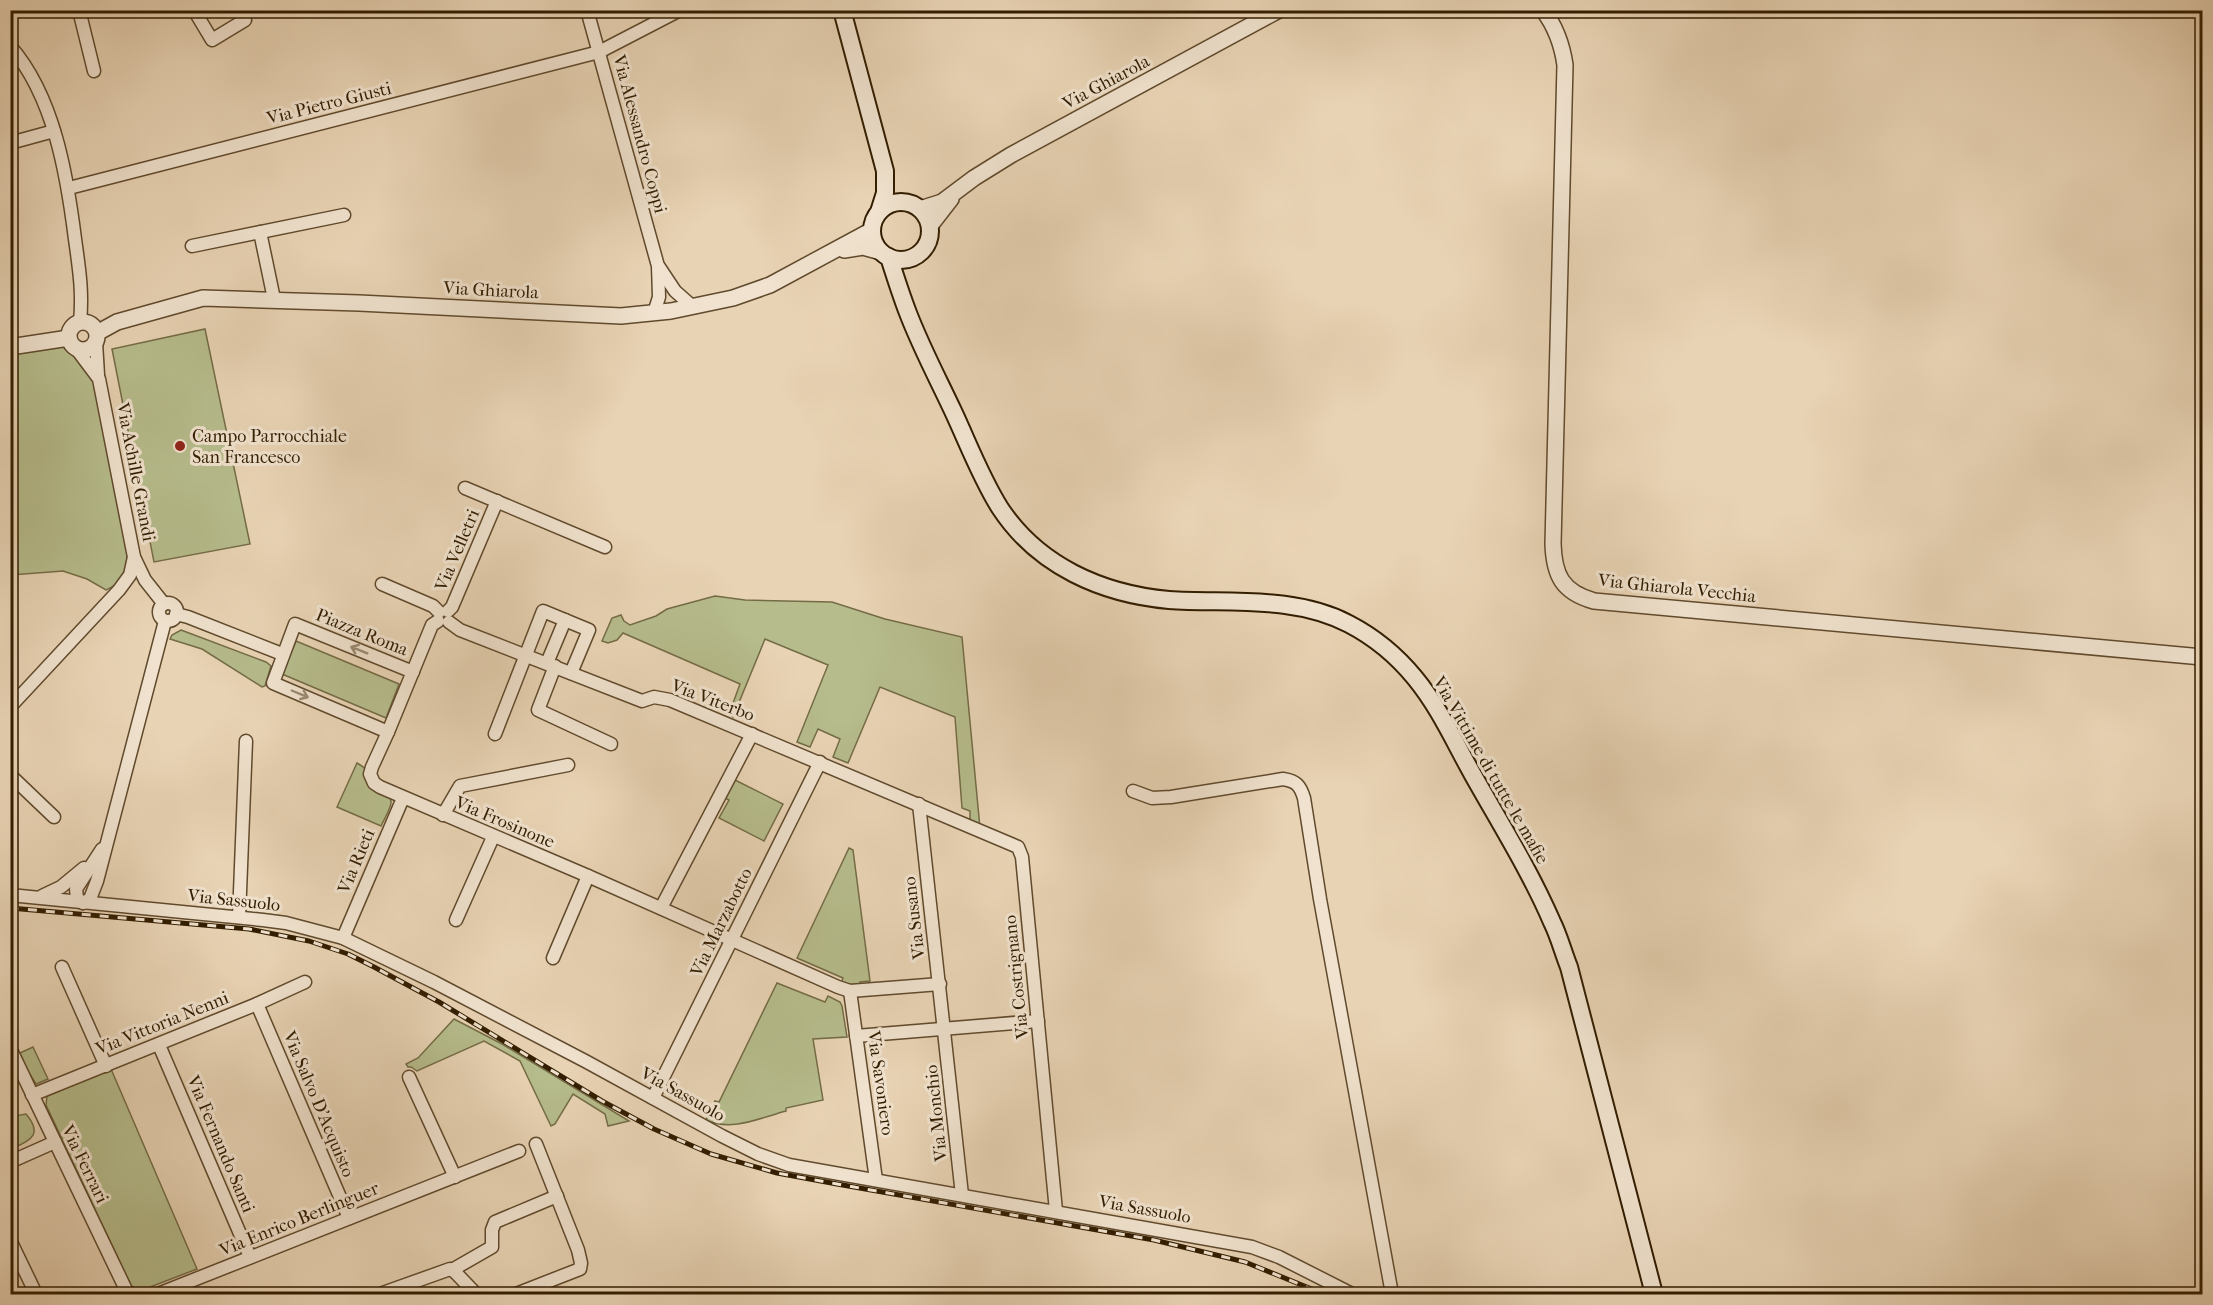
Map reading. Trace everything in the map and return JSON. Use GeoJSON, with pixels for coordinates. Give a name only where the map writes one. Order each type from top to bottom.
{"type":"FeatureCollection","features":[{"type":"Feature","properties":{"kind":"main road"},"geometry":{"type":"LineString","coordinates":[[842,10],[885,171],[885,193],[872,230],[876,246],[885,255],[898,260],[916,256],[927,243],[930,226],[885,171]]}},
{"type":"Feature","properties":{"kind":"main road"},"geometry":{"type":"LineString","coordinates":[[879,212],[895,203],[912,206]]}},
{"type":"Feature","properties":{"kind":"main road","name":"Via Vittime di tutte le mafie"},"geometry":{"type":"LineString","coordinates":[[885,255],[908,315],[984,478],[1000,508],[1041,553],[1066,570],[1094,584],[1128,595],[1169,600],[1283,604],[1319,612],[1348,623],[1369,636],[1385,648],[1416,680],[1447,728],[1553,924],[1569,967],[1654,1294]]}},
{"type":"Feature","properties":{"kind":"main road","name":"Via Vittime di tutte le mafie"},"geometry":{"type":"LineString","coordinates":[[908,315],[908,272],[916,256]]}},
{"type":"Feature","properties":{"kind":"street"},"geometry":{"type":"LineString","coordinates":[[79,10],[94,71]]}},
{"type":"Feature","properties":{"kind":"street"},"geometry":{"type":"LineString","coordinates":[[194,10],[212,40],[245,20],[240,10]]}},
{"type":"Feature","properties":{"kind":"street","name":"Via Alessandro Coppi"},"geometry":{"type":"LineString","coordinates":[[587,10],[658,266],[659,297],[654,314]]}},
{"type":"Feature","properties":{"kind":"street","name":"Via Pietro Giusti"},"geometry":{"type":"LineString","coordinates":[[69,188],[599,52],[680,10]]}},
{"type":"Feature","properties":{"kind":"street","name":"Via Ghiarola"},"geometry":{"type":"LineString","coordinates":[[912,206],[942,202],[974,178],[1011,155],[1279,10]]}},
{"type":"Feature","properties":{"kind":"street","name":"Via Ghiarola Vecchia"},"geometry":{"type":"LineString","coordinates":[[1543,10],[1563,46],[1565,65],[1553,544],[1556,571],[1569,590],[1593,601],[2202,657]]}},
{"type":"Feature","properties":{"kind":"street"},"geometry":{"type":"LineString","coordinates":[[10,46],[37,85],[54,131],[69,188],[83,298],[80,322]]}},
{"type":"Feature","properties":{"kind":"street"},"geometry":{"type":"LineString","coordinates":[[10,143],[54,131]]}},
{"type":"Feature","properties":{"kind":"street","name":"Via Ghiarola"},"geometry":{"type":"LineString","coordinates":[[930,226],[954,194]]}},
{"type":"Feature","properties":{"kind":"street"},"geometry":{"type":"LineString","coordinates":[[192,246],[344,215]]}},
{"type":"Feature","properties":{"kind":"street","name":"Via Ghiarola"},"geometry":{"type":"LineString","coordinates":[[10,347],[72,343],[84,350],[89,349],[96,338],[117,322],[203,298],[274,299],[621,316],[654,314],[734,298],[770,285],[835,252],[872,230]]}},
{"type":"Feature","properties":{"kind":"street"},"geometry":{"type":"LineString","coordinates":[[260,232],[274,299]]}},
{"type":"Feature","properties":{"kind":"street"},"geometry":{"type":"LineString","coordinates":[[835,252],[863,247],[885,255]]}},
{"type":"Feature","properties":{"kind":"street","name":"Via Alessandro Coppi"},"geometry":{"type":"LineString","coordinates":[[658,266],[675,291],[693,307]]}},
{"type":"Feature","properties":{"kind":"street"},"geometry":{"type":"LineString","coordinates":[[72,343],[73,326],[80,322],[89,322],[96,338],[99,379]]}},
{"type":"Feature","properties":{"kind":"street","name":"Via Achille Grandi"},"geometry":{"type":"LineString","coordinates":[[72,343],[99,379],[134,556],[145,580],[164,604],[172,604],[176,608],[171,617]]}},
{"type":"Feature","properties":{"kind":"street","name":"Via Velletri"},"geometry":{"type":"LineString","coordinates":[[465,488],[605,547]]}},
{"type":"Feature","properties":{"kind":"street","name":"Via Velletri"},"geometry":{"type":"LineString","coordinates":[[413,672],[432,625],[444,617],[452,607],[496,501]]}},
{"type":"Feature","properties":{"kind":"street"},"geometry":{"type":"LineString","coordinates":[[10,707],[119,590],[130,575],[134,556]]}},
{"type":"Feature","properties":{"kind":"street","name":"Via Viterbo"},"geometry":{"type":"LineString","coordinates":[[382,584],[433,606],[460,630],[642,701],[654,697],[670,700],[820,762]]}},
{"type":"Feature","properties":{"kind":"street"},"geometry":{"type":"LineString","coordinates":[[495,734],[543,611],[589,630],[571,673]]}},
{"type":"Feature","properties":{"kind":"street"},"geometry":{"type":"LineString","coordinates":[[108,841],[76,889],[77,898],[83,903],[90,898],[99,872],[108,841],[171,617],[188,617],[282,654]]}},
{"type":"Feature","properties":{"kind":"street"},"geometry":{"type":"LineString","coordinates":[[565,620],[537,708],[538,711],[611,744]]}},
{"type":"Feature","properties":{"kind":"street","name":"Piazza Roma"},"geometry":{"type":"LineString","coordinates":[[388,732],[273,683],[282,654],[295,624],[413,672]]}},
{"type":"Feature","properties":{"kind":"street","name":"Via Frosinone"},"geometry":{"type":"LineString","coordinates":[[413,672],[370,774],[374,783],[380,788],[850,991]]}},
{"type":"Feature","properties":{"kind":"street"},"geometry":{"type":"LineString","coordinates":[[661,908],[752,734]]}},
{"type":"Feature","properties":{"kind":"street"},"geometry":{"type":"LineString","coordinates":[[239,917],[246,741]]}},
{"type":"Feature","properties":{"kind":"street"},"geometry":{"type":"LineString","coordinates":[[820,762],[920,804]]}},
{"type":"Feature","properties":{"kind":"street","name":"Via Marzabotto"},"geometry":{"type":"LineString","coordinates":[[653,1098],[820,762]]}},
{"type":"Feature","properties":{"kind":"street"},"geometry":{"type":"LineString","coordinates":[[443,815],[460,786],[568,765]]}},
{"type":"Feature","properties":{"kind":"street"},"geometry":{"type":"LineString","coordinates":[[10,774],[54,817]]}},
{"type":"Feature","properties":{"kind":"street"},"geometry":{"type":"LineString","coordinates":[[1133,791],[1152,798],[1171,797],[1283,779],[1295,782],[1300,787],[1392,1294]]}},
{"type":"Feature","properties":{"kind":"street","name":"Via Rieti"},"geometry":{"type":"LineString","coordinates":[[343,938],[403,798]]}},
{"type":"Feature","properties":{"kind":"street","name":"Via Susano"},"geometry":{"type":"LineString","coordinates":[[920,804],[945,1028]]}},
{"type":"Feature","properties":{"kind":"street","name":"Via Costrignano"},"geometry":{"type":"LineString","coordinates":[[920,804],[1012,843],[1021,851],[1056,1211]]}},
{"type":"Feature","properties":{"kind":"street"},"geometry":{"type":"LineString","coordinates":[[456,920],[493,837]]}},
{"type":"Feature","properties":{"kind":"street"},"geometry":{"type":"LineString","coordinates":[[39,897],[61,887],[96,857]]}},
{"type":"Feature","properties":{"kind":"street"},"geometry":{"type":"LineString","coordinates":[[99,872],[102,895],[108,906]]}},
{"type":"Feature","properties":{"kind":"street"},"geometry":{"type":"LineString","coordinates":[[553,958],[588,876]]}},
{"type":"Feature","properties":{"kind":"street","name":"Via Sassuolo"},"geometry":{"type":"LineString","coordinates":[[10,895],[286,923],[343,938],[434,982],[722,1136],[773,1160],[789,1165],[1252,1247],[1279,1257],[1352,1294]]}},
{"type":"Feature","properties":{"kind":"street"},"geometry":{"type":"LineString","coordinates":[[62,967],[106,1066]]}},
{"type":"Feature","properties":{"kind":"street","name":"Via Vittoria Nenni"},"geometry":{"type":"LineString","coordinates":[[32,1095],[159,1045],[305,982]]}},
{"type":"Feature","properties":{"kind":"street"},"geometry":{"type":"LineString","coordinates":[[850,991],[940,984]]}},
{"type":"Feature","properties":{"kind":"street","name":"Via Savoniero"},"geometry":{"type":"LineString","coordinates":[[850,991],[876,1180]]}},
{"type":"Feature","properties":{"kind":"street","name":"Via Salvo D'Acquisto"},"geometry":{"type":"LineString","coordinates":[[257,1004],[349,1218]]}},
{"type":"Feature","properties":{"kind":"street"},"geometry":{"type":"LineString","coordinates":[[856,1036],[1038,1022]]}},
{"type":"Feature","properties":{"kind":"street","name":"Via Monchio"},"geometry":{"type":"LineString","coordinates":[[945,1028],[962,1195]]}},
{"type":"Feature","properties":{"kind":"street","name":"Via Fernando Santi"},"geometry":{"type":"LineString","coordinates":[[159,1045],[250,1257]]}},
{"type":"Feature","properties":{"kind":"street","name":"Via Ferrari"},"geometry":{"type":"LineString","coordinates":[[10,1048],[128,1294]]}},
{"type":"Feature","properties":{"kind":"street"},"geometry":{"type":"LineString","coordinates":[[409,1077],[455,1177]]}},
{"type":"Feature","properties":{"kind":"street"},"geometry":{"type":"LineString","coordinates":[[10,1162],[55,1142]]}},
{"type":"Feature","properties":{"kind":"street"},"geometry":{"type":"LineString","coordinates":[[516,1294],[580,1269],[581,1263],[536,1144]]}},
{"type":"Feature","properties":{"kind":"street","name":"Via Enrico Berlinguer"},"geometry":{"type":"LineString","coordinates":[[158,1294],[519,1151]]}},
{"type":"Feature","properties":{"kind":"street"},"geometry":{"type":"LineString","coordinates":[[380,1294],[442,1270],[452,1270],[492,1247],[492,1230],[495,1222],[557,1196]]}},
{"type":"Feature","properties":{"kind":"street"},"geometry":{"type":"LineString","coordinates":[[10,1240],[36,1294]]}},
{"type":"Feature","properties":{"kind":"street"},"geometry":{"type":"LineString","coordinates":[[452,1270],[476,1294]]}},
{"type":"Feature","properties":{"kind":"green space","name":"Campo Parrocchiale San Francesco"},"geometry":{"type":"Polygon","coordinates":[[[205,329],[250,544],[154,562],[112,349],[205,329]]]}},
{"type":"Feature","properties":{"kind":"green space"},"geometry":{"type":"Polygon","coordinates":[[[62,346],[80,357],[91,368],[126,545],[125,572],[113,587],[106,590],[87,579],[63,571],[11,575],[11,354],[62,346]]]}},
{"type":"Feature","properties":{"kind":"green space"},"geometry":{"type":"Polygon","coordinates":[[[715,596],[745,600],[832,602],[885,619],[962,637],[980,828],[970,824],[970,811],[962,808],[955,717],[880,687],[848,763],[833,757],[840,739],[818,729],[810,747],[797,742],[828,665],[765,639],[733,717],[729,714],[740,684],[623,633],[617,640],[608,643],[602,641],[612,618],[621,615],[630,625],[656,616],[667,609],[715,596]]]}},
{"type":"Feature","properties":{"kind":"green space"},"geometry":{"type":"Polygon","coordinates":[[[181,630],[266,662],[271,666],[265,686],[262,687],[202,649],[170,639],[172,635],[181,630]]]}},
{"type":"Feature","properties":{"kind":"green space"},"geometry":{"type":"Polygon","coordinates":[[[296,641],[399,684],[386,718],[282,674],[296,641]]]}},
{"type":"Feature","properties":{"kind":"green space"},"geometry":{"type":"Polygon","coordinates":[[[357,763],[378,780],[390,798],[391,803],[381,826],[337,807],[357,763]]]}},
{"type":"Feature","properties":{"kind":"green space"},"geometry":{"type":"Polygon","coordinates":[[[735,780],[783,804],[764,841],[719,818],[729,800],[725,798],[735,780]]]}},
{"type":"Feature","properties":{"kind":"green space"},"geometry":{"type":"Polygon","coordinates":[[[849,848],[853,850],[870,981],[860,982],[860,989],[840,986],[843,978],[797,958],[849,848]]]}},
{"type":"Feature","properties":{"kind":"green space"},"geometry":{"type":"Polygon","coordinates":[[[777,983],[825,1002],[828,996],[840,1002],[842,1006],[847,1037],[813,1039],[823,1100],[786,1108],[786,1111],[746,1123],[725,1125],[706,1120],[715,1101],[719,1102],[777,983]]]}},
{"type":"Feature","properties":{"kind":"green space"},"geometry":{"type":"Polygon","coordinates":[[[454,1019],[502,1044],[629,1121],[608,1126],[605,1114],[573,1094],[555,1124],[551,1126],[520,1061],[484,1041],[417,1071],[408,1067],[406,1064],[418,1058],[454,1019]]]}},
{"type":"Feature","properties":{"kind":"green space"},"geometry":{"type":"Polygon","coordinates":[[[33,1047],[48,1079],[36,1084],[20,1053],[33,1047]]]}},
{"type":"Feature","properties":{"kind":"green space"},"geometry":{"type":"Polygon","coordinates":[[[111,1069],[197,1269],[145,1289],[131,1286],[46,1105],[47,1096],[111,1069]]]}},
{"type":"Feature","properties":{"kind":"green space"},"geometry":{"type":"Polygon","coordinates":[[[11,1107],[15,1116],[26,1114],[34,1126],[30,1139],[13,1148],[11,1144],[11,1107]]]}},
{"type":"Feature","properties":{"kind":"railway"},"geometry":{"type":"LineString","coordinates":[[10,908],[249,929],[309,941],[348,954],[374,967],[439,1002],[602,1101],[654,1129],[711,1154],[777,1173],[1154,1240],[1245,1262],[1324,1294]]}},
{"type":"Feature","properties":{"kind":"place","name":"Campo Parrocchiale San Francesco"},"geometry":{"type":"Point","coordinates":[180,446]}}]}
